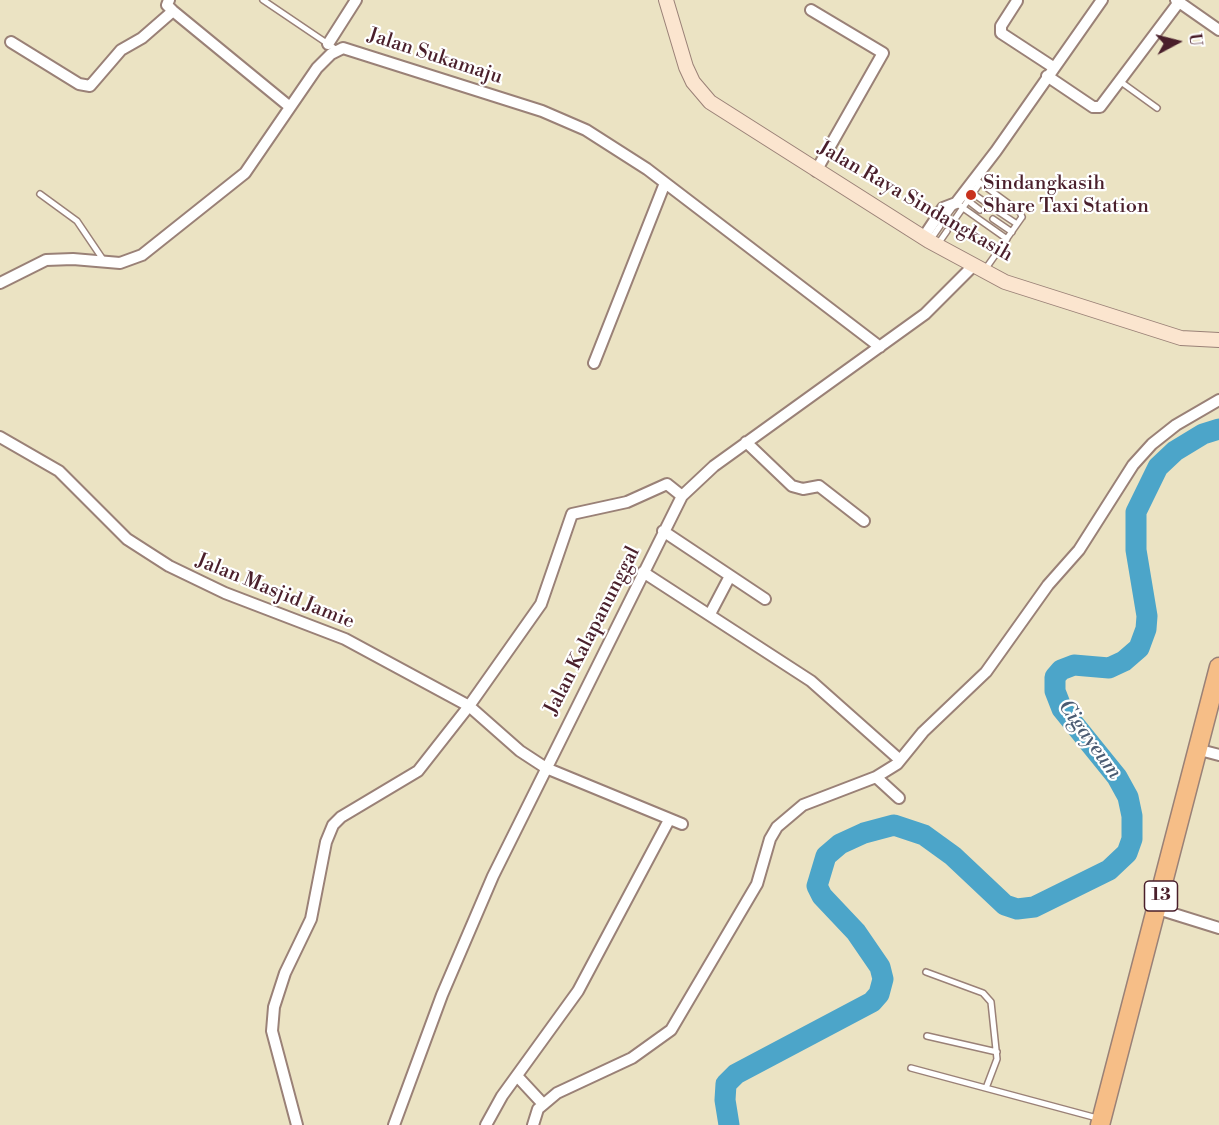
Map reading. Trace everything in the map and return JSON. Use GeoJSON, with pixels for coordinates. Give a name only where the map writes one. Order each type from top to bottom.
{"type":"FeatureCollection","features":[{"type":"Feature","properties":{"kind":"highway","name":"13"},"geometry":{"type":"LineString","coordinates":[[1101,1122],[1136,980],[1158,909],[1200,750],[1219,667]]}},
{"type":"Feature","properties":{"kind":"main road","name":"Jalan Raya Sindangkasih"},"geometry":{"type":"LineString","coordinates":[[666,0],[686,67],[702,94],[720,111],[930,242],[978,269],[1016,286],[1164,334],[1195,341],[1219,340]]}},
{"type":"Feature","properties":{"kind":"street"},"geometry":{"type":"LineString","coordinates":[[169,0],[167,5],[173,12],[290,107]]}},
{"type":"Feature","properties":{"kind":"street"},"geometry":{"type":"LineString","coordinates":[[332,47],[356,0]]}},
{"type":"Feature","properties":{"kind":"street"},"geometry":{"type":"LineString","coordinates":[[930,242],[943,208],[969,192],[1102,0]]}},
{"type":"Feature","properties":{"kind":"street"},"geometry":{"type":"LineString","coordinates":[[1017,2],[1001,26],[1001,33],[1097,108],[1121,82],[1178,1],[1219,30]]}},
{"type":"Feature","properties":{"kind":"street"},"geometry":{"type":"LineString","coordinates":[[811,10],[883,53],[816,171]]}},
{"type":"Feature","properties":{"kind":"street"},"geometry":{"type":"LineString","coordinates":[[11,42],[79,84],[90,86],[121,50],[142,38],[173,12]]}},
{"type":"Feature","properties":{"kind":"street","name":"Jalan Sukamaju"},"geometry":{"type":"LineString","coordinates":[[0,283],[46,260],[73,259],[120,263],[142,255],[218,198],[256,161],[332,47],[350,49],[564,118],[622,152],[665,183],[880,347]]}},
{"type":"Feature","properties":{"kind":"street"},"geometry":{"type":"LineString","coordinates":[[594,363],[665,183]]}},
{"type":"Feature","properties":{"kind":"street","name":"Jalan Kalapanunggal"},"geometry":{"type":"LineString","coordinates":[[394,1125],[453,967],[546,768],[682,496],[714,466],[925,314],[978,269]]}},
{"type":"Feature","properties":{"kind":"street"},"geometry":{"type":"LineString","coordinates":[[533,1125],[541,1102],[632,1058],[671,1030],[757,884],[773,832],[803,805],[876,777],[892,768],[922,732],[986,672],[1048,585],[1079,550],[1133,465],[1152,444],[1176,425],[1219,400]]}},
{"type":"Feature","properties":{"kind":"street","name":"Jalan Masjid Jamie"},"geometry":{"type":"LineString","coordinates":[[0,437],[59,471],[127,539],[169,566],[225,592],[345,639],[469,706],[520,751],[546,768],[682,824]]}},
{"type":"Feature","properties":{"kind":"street"},"geometry":{"type":"LineString","coordinates":[[746,442],[792,486],[802,489],[819,486],[864,521]]}},
{"type":"Feature","properties":{"kind":"street"},"geometry":{"type":"LineString","coordinates":[[297,1125],[272,1031],[274,1007],[285,973],[311,919],[330,832],[341,817],[418,771],[469,706],[541,604],[570,517],[576,513],[627,502],[671,486],[682,496]]}},
{"type":"Feature","properties":{"kind":"street"},"geometry":{"type":"LineString","coordinates":[[663,531],[765,599]]}},
{"type":"Feature","properties":{"kind":"street"},"geometry":{"type":"LineString","coordinates":[[643,572],[811,681],[900,760]]}},
{"type":"Feature","properties":{"kind":"street"},"geometry":{"type":"LineString","coordinates":[[710,614],[730,576]]}},
{"type":"Feature","properties":{"kind":"street"},"geometry":{"type":"LineString","coordinates":[[1200,750],[1219,755]]}},
{"type":"Feature","properties":{"kind":"street"},"geometry":{"type":"LineString","coordinates":[[876,777],[899,798]]}},
{"type":"Feature","properties":{"kind":"street"},"geometry":{"type":"LineString","coordinates":[[486,1125],[517,1076],[578,991],[669,820]]}},
{"type":"Feature","properties":{"kind":"street"},"geometry":{"type":"LineString","coordinates":[[1158,909],[1219,928]]}},
{"type":"Feature","properties":{"kind":"street"},"geometry":{"type":"LineString","coordinates":[[517,1076],[541,1102]]}},
{"type":"Feature","properties":{"kind":"lane"},"geometry":{"type":"LineString","coordinates":[[263,0],[332,47]]}},
{"type":"Feature","properties":{"kind":"lane"},"geometry":{"type":"LineString","coordinates":[[1121,82],[1157,108]]}},
{"type":"Feature","properties":{"kind":"lane"},"geometry":{"type":"LineString","coordinates":[[969,192],[986,202]]}},
{"type":"Feature","properties":{"kind":"lane"},"geometry":{"type":"LineString","coordinates":[[969,192],[980,210]]}},
{"type":"Feature","properties":{"kind":"lane"},"geometry":{"type":"LineString","coordinates":[[948,214],[969,192]]}},
{"type":"Feature","properties":{"kind":"lane"},"geometry":{"type":"LineString","coordinates":[[969,192],[1020,212],[1022,217],[1012,232],[978,269]]}},
{"type":"Feature","properties":{"kind":"lane"},"geometry":{"type":"LineString","coordinates":[[955,219],[969,192]]}},
{"type":"Feature","properties":{"kind":"lane"},"geometry":{"type":"LineString","coordinates":[[969,192],[1006,239]]}},
{"type":"Feature","properties":{"kind":"lane"},"geometry":{"type":"LineString","coordinates":[[40,194],[77,221],[105,263]]}},
{"type":"Feature","properties":{"kind":"lane"},"geometry":{"type":"LineString","coordinates":[[999,212],[1017,224]]}},
{"type":"Feature","properties":{"kind":"lane"},"geometry":{"type":"LineString","coordinates":[[993,219],[1012,232]]}},
{"type":"Feature","properties":{"kind":"lane"},"geometry":{"type":"LineString","coordinates":[[930,242],[940,226]]}},
{"type":"Feature","properties":{"kind":"lane"},"geometry":{"type":"LineString","coordinates":[[930,242],[947,231]]}},
{"type":"Feature","properties":{"kind":"lane"},"geometry":{"type":"LineString","coordinates":[[926,972],[987,996],[991,1002],[997,1052],[996,1068],[986,1088]]}},
{"type":"Feature","properties":{"kind":"lane"},"geometry":{"type":"LineString","coordinates":[[927,1036],[997,1052]]}},
{"type":"Feature","properties":{"kind":"lane"},"geometry":{"type":"LineString","coordinates":[[911,1068],[1101,1122]]}},
{"type":"Feature","properties":{"kind":"waterway","name":"Cigayeum"},"geometry":{"type":"LineString","coordinates":[[729,1125],[725,1100],[726,1084],[736,1074],[872,1002],[879,994],[883,979],[880,967],[856,932],[822,896],[817,886],[826,856],[840,844],[864,833],[894,825],[924,835],[953,856],[1005,905],[1017,909],[1034,907],[1109,870],[1127,853],[1132,839],[1132,816],[1128,797],[1117,777],[1062,709],[1055,691],[1055,677],[1061,670],[1074,665],[1109,668],[1124,661],[1139,648],[1146,629],[1147,616],[1136,550],[1136,512],[1158,467],[1175,451],[1203,434],[1219,429]]}},
{"type":"Feature","properties":{"kind":"place","name":"Sindangkasih Share Taxi Station"},"geometry":{"type":"Point","coordinates":[971,195]}}]}
